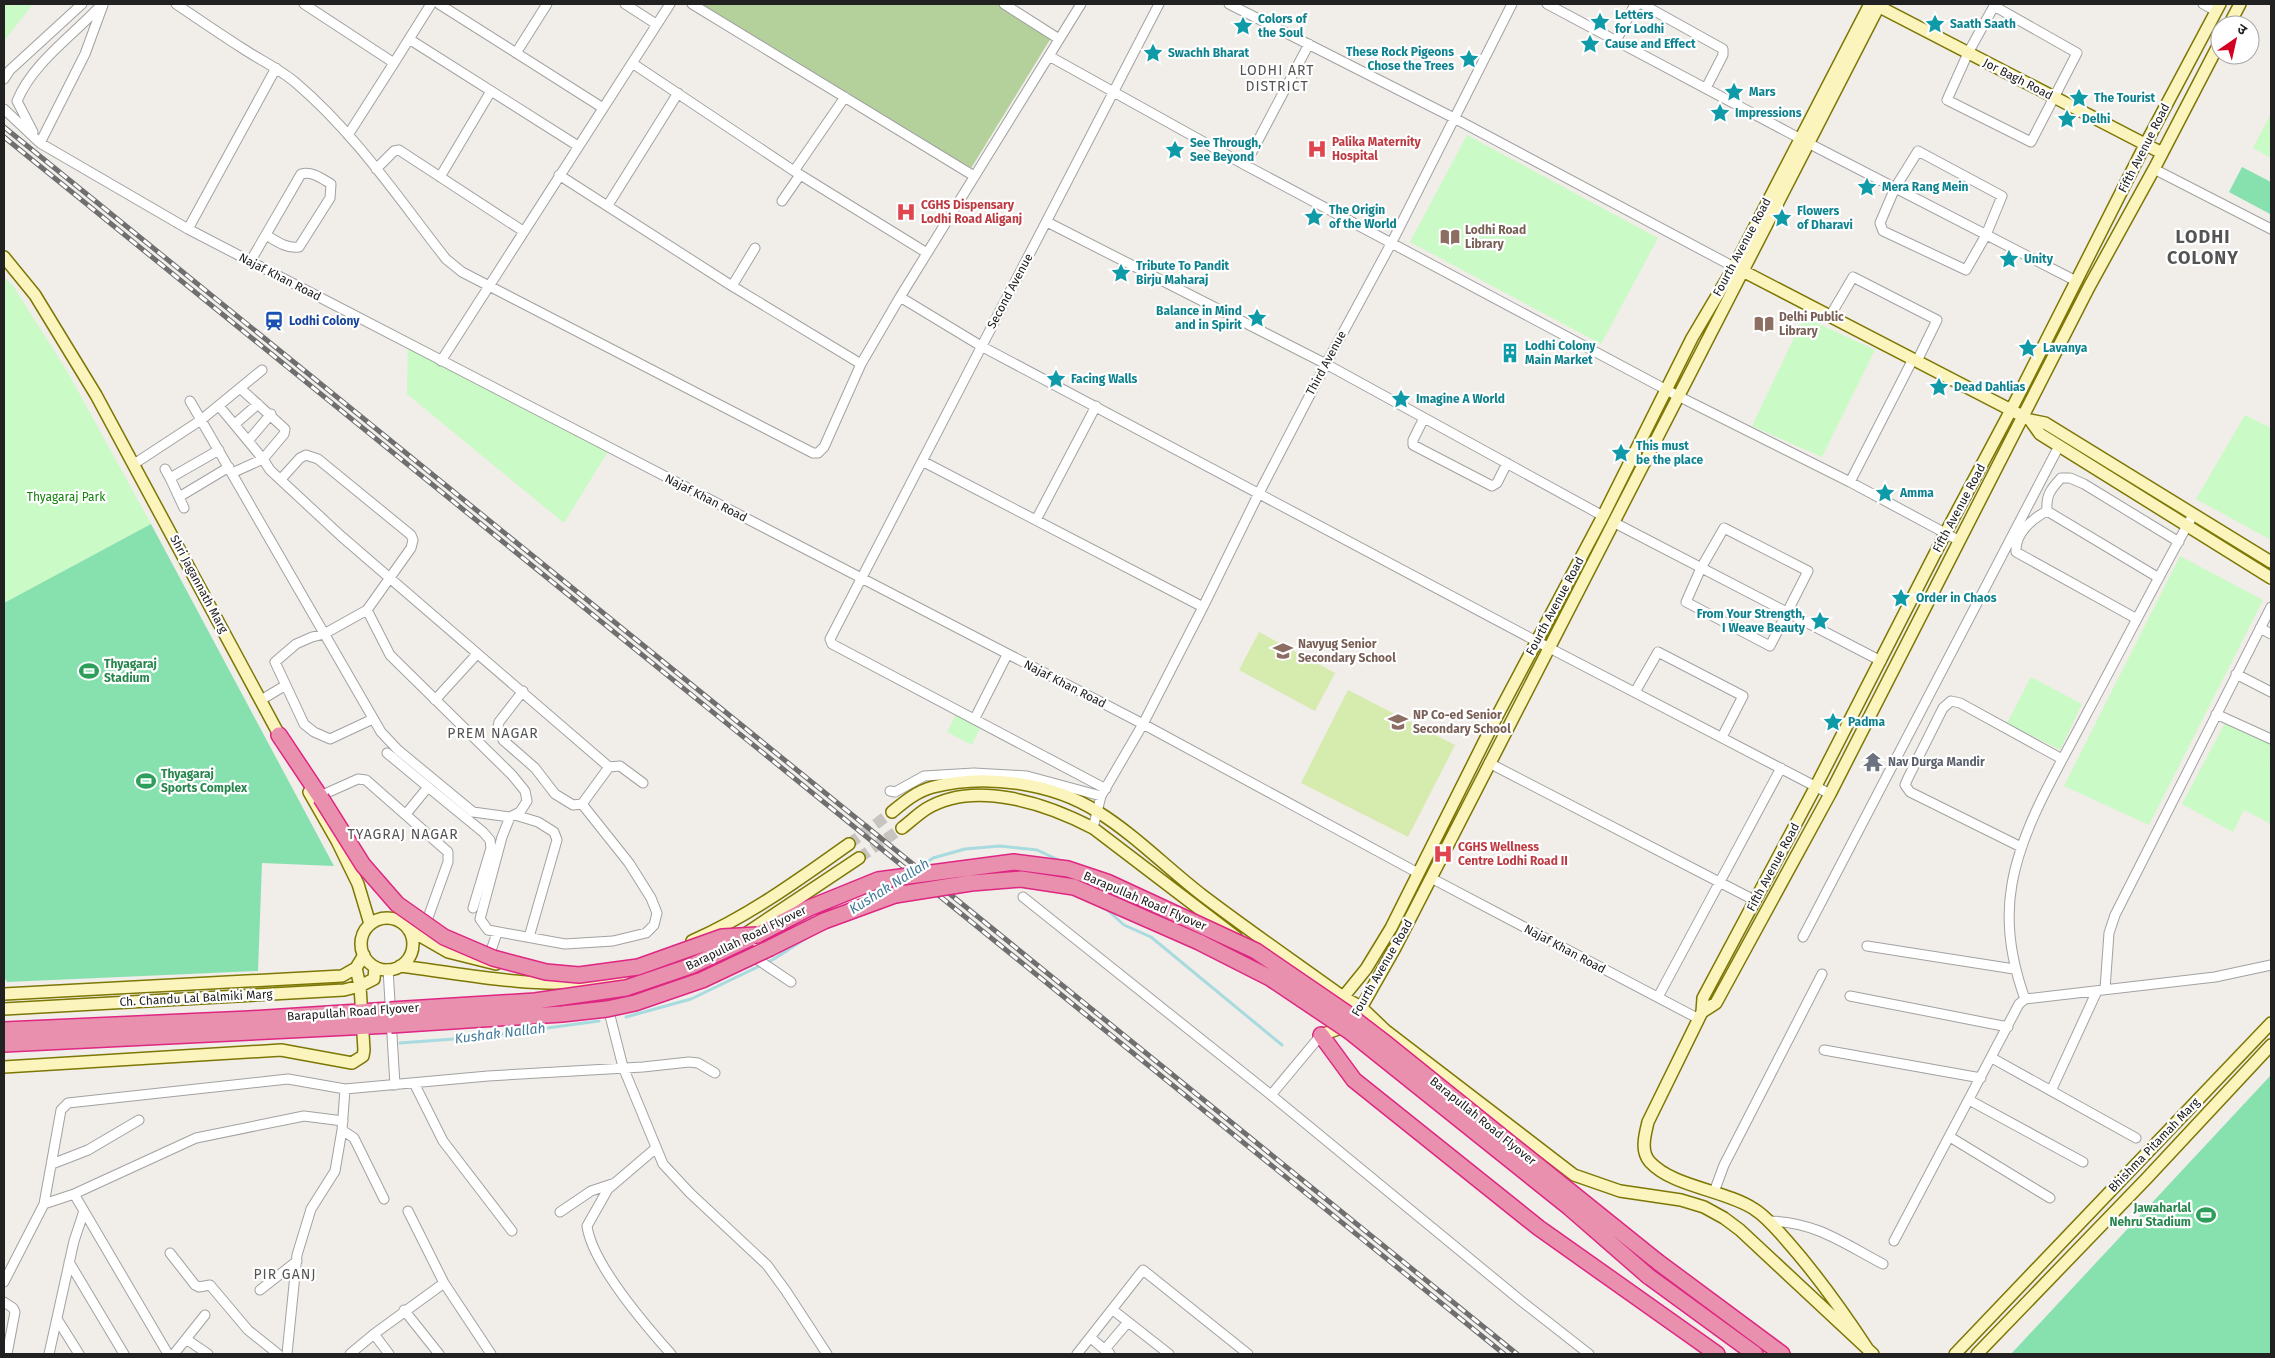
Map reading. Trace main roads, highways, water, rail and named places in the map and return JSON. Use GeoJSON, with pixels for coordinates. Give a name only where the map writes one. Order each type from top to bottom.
{"type":"FeatureCollection","features":[{"type":"Feature","properties":{"kind":"highway"},"geometry":{"type":"LineString","coordinates":[[279,735],[321,797],[363,865],[397,904],[444,937],[493,958],[546,972],[579,975],[638,967],[722,936],[757,935]]}},
{"type":"Feature","properties":{"kind":"highway","name":"Barapullah Road Flyover"},"geometry":{"type":"LineString","coordinates":[[4,1030],[249,1019],[535,1001],[626,988],[691,966],[809,908],[878,880],[1014,862],[1068,869],[1107,882],[1256,951],[1321,995],[1384,1042],[1658,1262],[1782,1354]]}},
{"type":"Feature","properties":{"kind":"highway","name":"Barapullah Road Flyover"},"geometry":{"type":"LineString","coordinates":[[4,1044],[391,1025],[562,1014],[607,1008],[636,1003],[702,980],[824,921],[896,895],[971,883],[1021,879],[1074,887],[1199,942],[1270,978],[1375,1050],[1495,1150],[1570,1208],[1648,1276],[1755,1354]]}},
{"type":"Feature","properties":{"kind":"highway"},"geometry":{"type":"LineString","coordinates":[[1321,1035],[1343,1067],[1362,1086],[1539,1228],[1713,1351],[1723,1331]]}},
{"type":"Feature","properties":{"kind":"highway"},"geometry":{"type":"LineString","coordinates":[[1671,1321],[1685,1303]]}},
{"type":"Feature","properties":{"kind":"waterway","name":"Kushak Nallah"},"geometry":{"type":"LineString","coordinates":[[917,869],[933,858],[965,849],[1000,846],[1037,850],[1063,862]]}},
{"type":"Feature","properties":{"kind":"waterway","name":"Kushak Nallah"},"geometry":{"type":"LineString","coordinates":[[874,895],[892,884]]}},
{"type":"Feature","properties":{"kind":"waterway","name":"Kushak Nallah"},"geometry":{"type":"LineString","coordinates":[[1103,906],[1124,925],[1151,937],[1282,1045]]}},
{"type":"Feature","properties":{"kind":"waterway","name":"Kushak Nallah"},"geometry":{"type":"LineString","coordinates":[[626,1017],[691,999],[774,959],[808,937]]}},
{"type":"Feature","properties":{"kind":"waterway","name":"Kushak Nallah"},"geometry":{"type":"LineString","coordinates":[[400,1043],[481,1037],[599,1021]]}},
{"type":"Feature","properties":{"kind":"tunnel"},"geometry":{"type":"LineString","coordinates":[[849,844],[892,812]]}},
{"type":"Feature","properties":{"kind":"tunnel"},"geometry":{"type":"LineString","coordinates":[[859,858],[902,828]]}},
{"type":"Feature","properties":{"kind":"railway"},"geometry":{"type":"LineString","coordinates":[[4,127],[1517,1354]]}},
{"type":"Feature","properties":{"kind":"railway"},"geometry":{"type":"LineString","coordinates":[[4,137],[1504,1354]]}},
{"type":"Feature","properties":{"kind":"place","name":"Letters for Lodhi"},"geometry":{"type":"Point","coordinates":[1600,22]}},
{"type":"Feature","properties":{"kind":"place","name":"Saath Saath"},"geometry":{"type":"Point","coordinates":[1935,24]}},
{"type":"Feature","properties":{"kind":"place","name":"Colors of the Soul"},"geometry":{"type":"Point","coordinates":[1243,26]}},
{"type":"Feature","properties":{"kind":"place","name":"Cause and Effect"},"geometry":{"type":"Point","coordinates":[1590,44]}},
{"type":"Feature","properties":{"kind":"place","name":"Swachh Bharat"},"geometry":{"type":"Point","coordinates":[1153,53]}},
{"type":"Feature","properties":{"kind":"place","name":"These Rock Pigeons Chose the Trees"},"geometry":{"type":"Point","coordinates":[1469,59]}},
{"type":"Feature","properties":{"kind":"place","name":"Mars"},"geometry":{"type":"Point","coordinates":[1734,92]}},
{"type":"Feature","properties":{"kind":"place","name":"The Tourist"},"geometry":{"type":"Point","coordinates":[2079,98]}},
{"type":"Feature","properties":{"kind":"place","name":"Impressions"},"geometry":{"type":"Point","coordinates":[1720,113]}},
{"type":"Feature","properties":{"kind":"place","name":"Delhi"},"geometry":{"type":"Point","coordinates":[2067,119]}},
{"type":"Feature","properties":{"kind":"place","name":"Palika Maternity Hospital"},"geometry":{"type":"Point","coordinates":[1317,149]}},
{"type":"Feature","properties":{"kind":"place","name":"See Through, See Beyond"},"geometry":{"type":"Point","coordinates":[1175,150]}},
{"type":"Feature","properties":{"kind":"place","name":"Mera Rang Mein"},"geometry":{"type":"Point","coordinates":[1867,187]}},
{"type":"Feature","properties":{"kind":"place","name":"CGHS Dispensary Lodhi Road Aliganj"},"geometry":{"type":"Point","coordinates":[906,212]}},
{"type":"Feature","properties":{"kind":"place","name":"The Origin of the World"},"geometry":{"type":"Point","coordinates":[1314,217]}},
{"type":"Feature","properties":{"kind":"place","name":"Flowers of Dharavi"},"geometry":{"type":"Point","coordinates":[1782,218]}},
{"type":"Feature","properties":{"kind":"place","name":"Lodhi Road Library"},"geometry":{"type":"Point","coordinates":[1450,237]}},
{"type":"Feature","properties":{"kind":"place","name":"Unity"},"geometry":{"type":"Point","coordinates":[2009,259]}},
{"type":"Feature","properties":{"kind":"place","name":"Tribute To Pandit Birju Maharaj"},"geometry":{"type":"Point","coordinates":[1121,273]}},
{"type":"Feature","properties":{"kind":"place","name":"Balance in Mind and in Spirit"},"geometry":{"type":"Point","coordinates":[1257,318]}},
{"type":"Feature","properties":{"kind":"place","name":"Lodhi Colony"},"geometry":{"type":"Point","coordinates":[274,321]}},
{"type":"Feature","properties":{"kind":"place","name":"Delhi Public Library"},"geometry":{"type":"Point","coordinates":[1764,324]}},
{"type":"Feature","properties":{"kind":"place","name":"Lavanya"},"geometry":{"type":"Point","coordinates":[2028,348]}},
{"type":"Feature","properties":{"kind":"place","name":"Lodhi Colony Main Market"},"geometry":{"type":"Point","coordinates":[1510,353]}},
{"type":"Feature","properties":{"kind":"place","name":"Facing Walls"},"geometry":{"type":"Point","coordinates":[1056,379]}},
{"type":"Feature","properties":{"kind":"place","name":"Dead Dahlias"},"geometry":{"type":"Point","coordinates":[1939,387]}},
{"type":"Feature","properties":{"kind":"place","name":"Imagine A World"},"geometry":{"type":"Point","coordinates":[1401,399]}},
{"type":"Feature","properties":{"kind":"place","name":"This must be the place"},"geometry":{"type":"Point","coordinates":[1621,453]}},
{"type":"Feature","properties":{"kind":"place","name":"Amma"},"geometry":{"type":"Point","coordinates":[1885,493]}},
{"type":"Feature","properties":{"kind":"place","name":"Order in Chaos"},"geometry":{"type":"Point","coordinates":[1901,598]}},
{"type":"Feature","properties":{"kind":"place","name":"From Your Strength, I Weave Beauty"},"geometry":{"type":"Point","coordinates":[1820,621]}},
{"type":"Feature","properties":{"kind":"place","name":"Navyug Senior Secondary School"},"geometry":{"type":"Point","coordinates":[1283,651]}},
{"type":"Feature","properties":{"kind":"place","name":"Thyagaraj Stadium"},"geometry":{"type":"Point","coordinates":[89,671]}},
{"type":"Feature","properties":{"kind":"place","name":"NP Co-ed Senior Secondary School"},"geometry":{"type":"Point","coordinates":[1398,722]}},
{"type":"Feature","properties":{"kind":"place","name":"Padma"},"geometry":{"type":"Point","coordinates":[1833,722]}},
{"type":"Feature","properties":{"kind":"place","name":"Nav Durga Mandir"},"geometry":{"type":"Point","coordinates":[1873,762]}},
{"type":"Feature","properties":{"kind":"place","name":"Thyagaraj Sports Complex"},"geometry":{"type":"Point","coordinates":[146,781]}},
{"type":"Feature","properties":{"kind":"place","name":"CGHS Wellness Centre Lodhi Road II"},"geometry":{"type":"Point","coordinates":[1443,854]}},
{"type":"Feature","properties":{"kind":"place","name":"Jawaharlal Nehru Stadium"},"geometry":{"type":"Point","coordinates":[2206,1215]}},
{"type":"Feature","properties":{"kind":"district","name":"LODHI ART DISTRICT"},"geometry":{"type":"Point","coordinates":[1277,78]}},
{"type":"Feature","properties":{"kind":"district","name":"LODHI COLONY"},"geometry":{"type":"Point","coordinates":[2203,247]}},
{"type":"Feature","properties":{"kind":"district","name":"PREM NAGAR"},"geometry":{"type":"Point","coordinates":[493,733]}},
{"type":"Feature","properties":{"kind":"district","name":"TYAGRAJ NAGAR"},"geometry":{"type":"Point","coordinates":[403,834]}},
{"type":"Feature","properties":{"kind":"district","name":"PIR GANJ"},"geometry":{"type":"Point","coordinates":[285,1274]}},
{"type":"Feature","properties":{"kind":"park label","name":"Thyagaraj Park"},"geometry":{"type":"Point","coordinates":[66,497]}}]}
